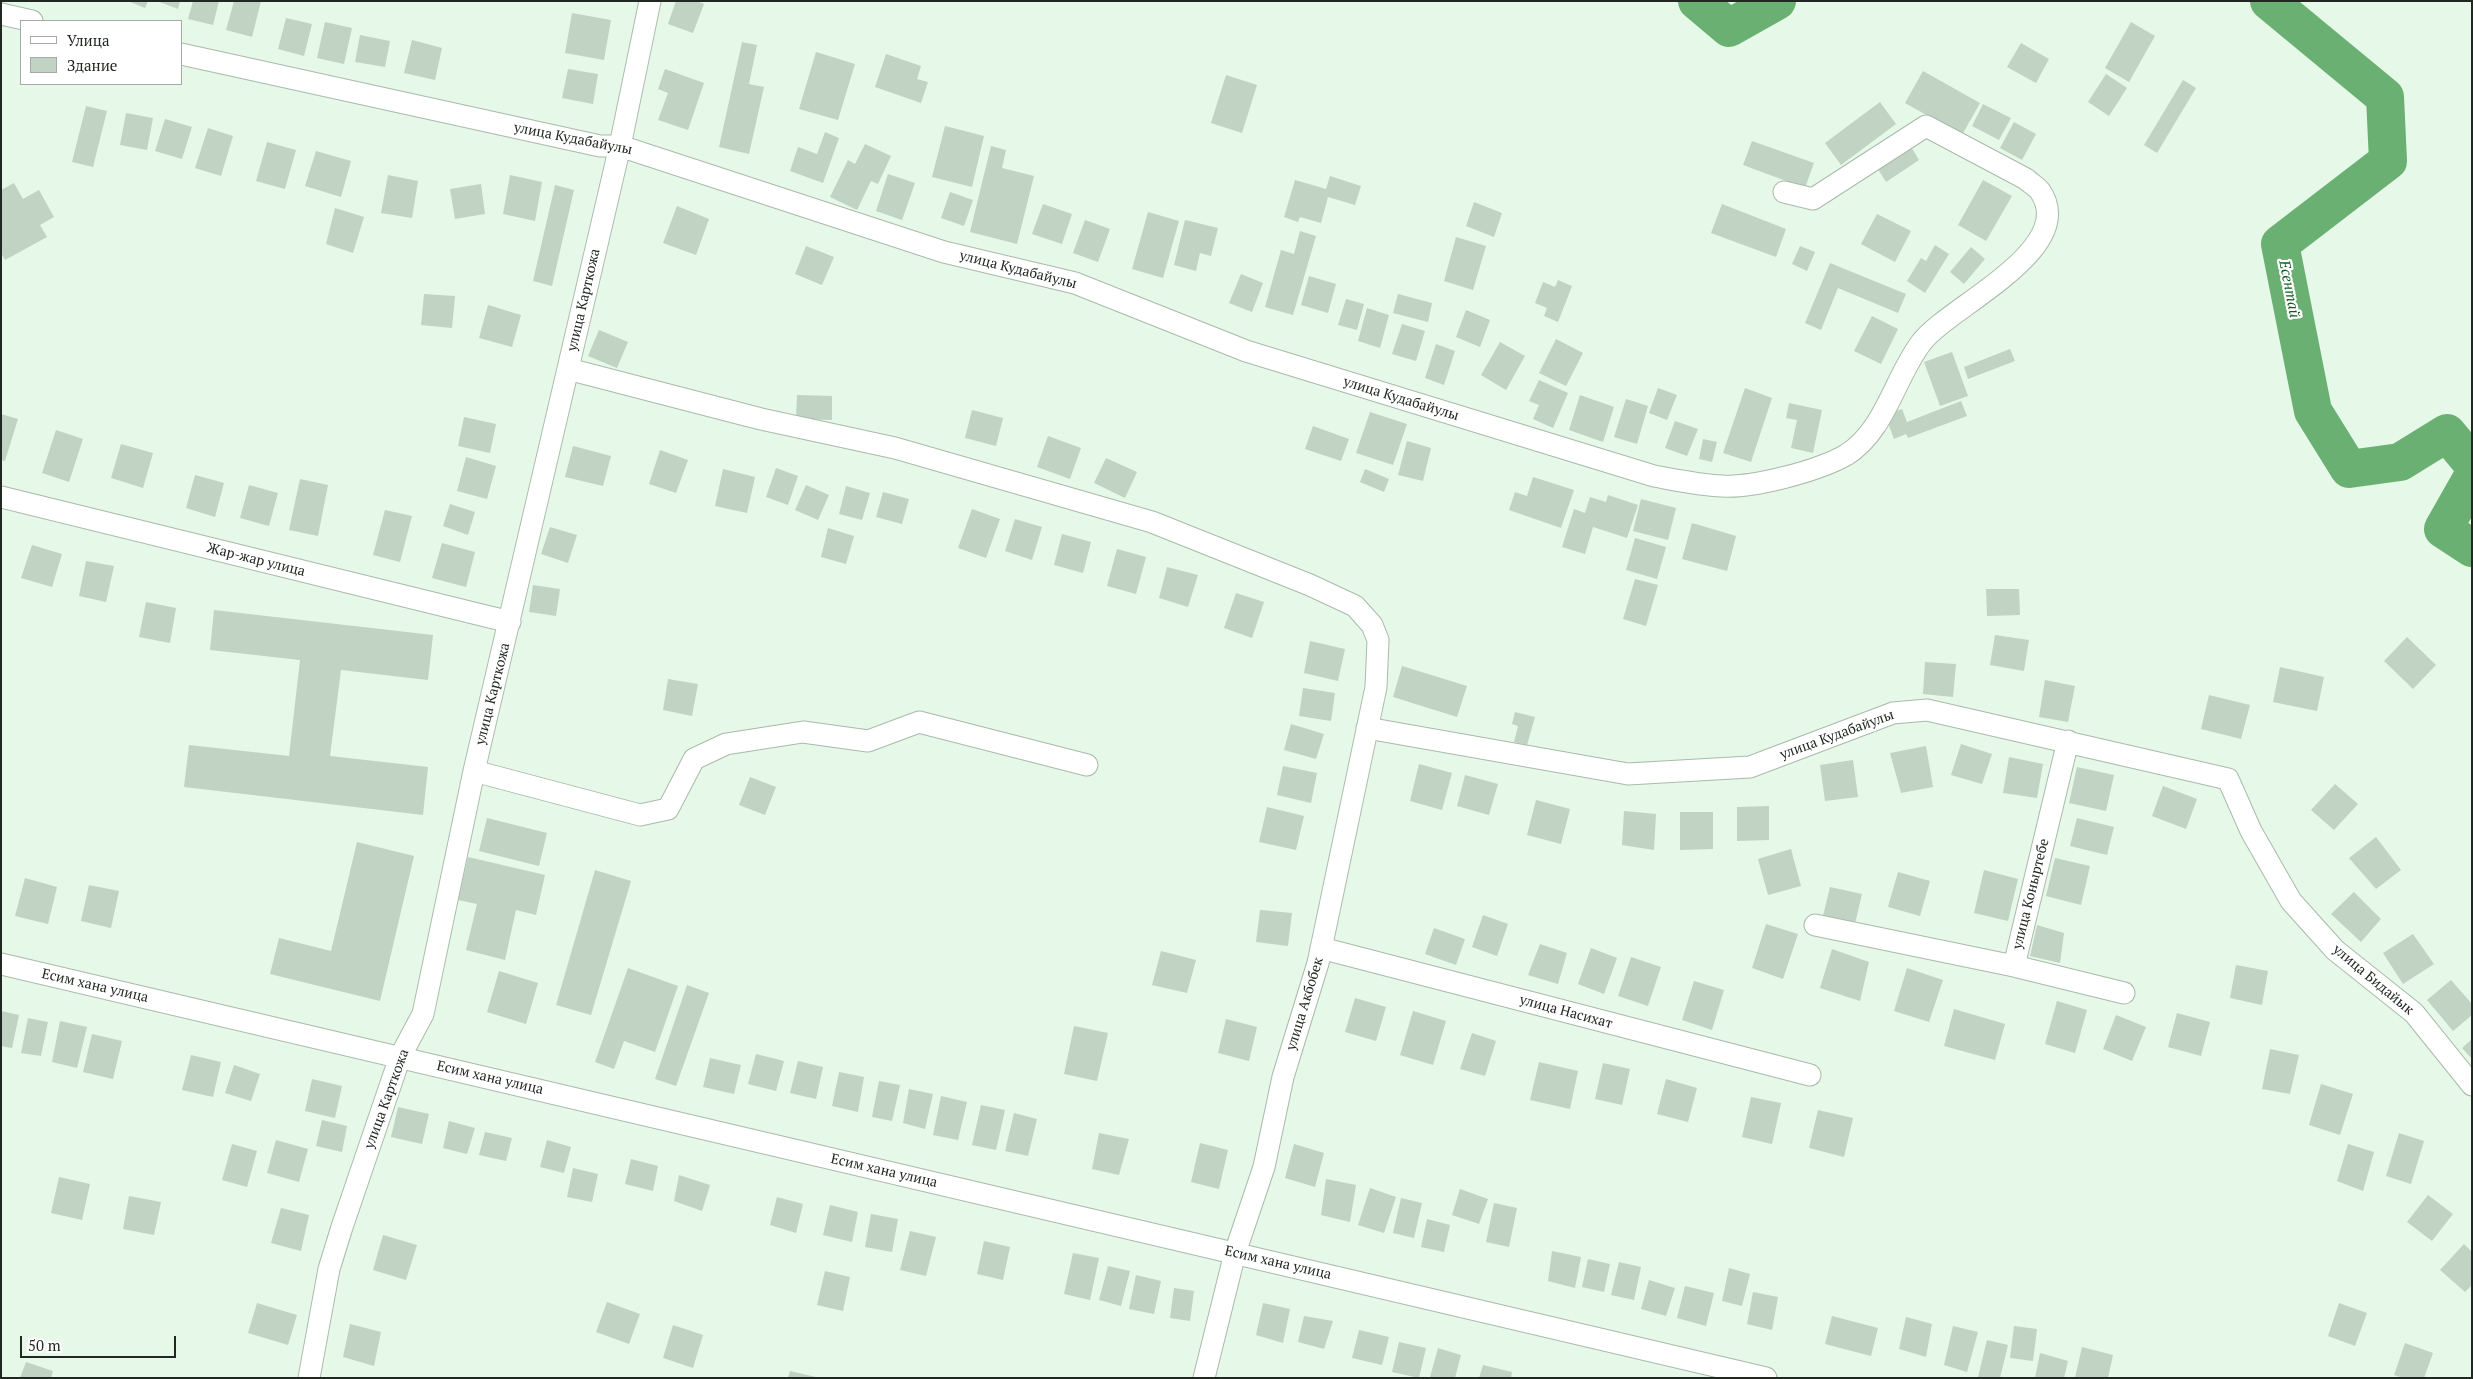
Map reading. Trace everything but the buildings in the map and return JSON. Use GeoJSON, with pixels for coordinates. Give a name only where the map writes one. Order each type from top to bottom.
{"type":"FeatureCollection","features":[{"type":"Feature","properties":{"kind":"street","name":"улица Карткожа"},"geometry":{"type":"LineString","coordinates":[[309,1378],[329,1269],[400,1057],[423,1014],[474,771],[620,146],[650,1]]}},
{"type":"Feature","properties":{"kind":"street"},"geometry":{"type":"LineString","coordinates":[[1,14],[28,20]]}},
{"type":"Feature","properties":{"kind":"street","name":"улица Кудабайулы"},"geometry":{"type":"LineString","coordinates":[[182,54],[600,146],[620,146],[944,252],[1075,284],[1246,351],[1654,476],[1723,486],[1780,479],[1845,455],[1860,444],[1876,424],[1921,342],[1936,327],[2014,270],[2031,251],[2045,226],[2047,209],[2040,191],[2026,179],[1926,126],[1813,198],[1784,192]]}},
{"type":"Feature","properties":{"kind":"street","name":"улица Акбобек"},"geometry":{"type":"LineString","coordinates":[[568,370],[761,419],[895,448],[1152,522],[1310,585],[1355,606],[1372,626],[1378,640],[1376,687],[1321,948],[1282,1076],[1264,1167],[1235,1253],[1204,1378]]}},
{"type":"Feature","properties":{"kind":"street","name":"Жар-жар улица"},"geometry":{"type":"LineString","coordinates":[[1,497],[510,622]]}},
{"type":"Feature","properties":{"kind":"street","name":"улица Кудабайулы"},"geometry":{"type":"LineString","coordinates":[[1367,728],[1628,774],[1750,767],[1893,714],[1927,710],[2228,779],[2250,830],[2290,901]]}},
{"type":"Feature","properties":{"kind":"street"},"geometry":{"type":"LineString","coordinates":[[474,771],[640,815],[668,809],[694,759],[726,744],[803,732],[868,740],[918,722],[1087,765]]}},
{"type":"Feature","properties":{"kind":"street","name":"улица Коныртебе"},"geometry":{"type":"LineString","coordinates":[[1815,925],[2014,966],[2068,741]]}},
{"type":"Feature","properties":{"kind":"street","name":"улица Бидайык"},"geometry":{"type":"LineString","coordinates":[[2290,901],[2335,950],[2414,1013],[2472,1085]]}},
{"type":"Feature","properties":{"kind":"street","name":"улица Насихат"},"geometry":{"type":"LineString","coordinates":[[1321,948],[1810,1075]]}},
{"type":"Feature","properties":{"kind":"street","name":"Есим хана улица"},"geometry":{"type":"LineString","coordinates":[[1,964],[1766,1378]]}},
{"type":"Feature","properties":{"kind":"street"},"geometry":{"type":"LineString","coordinates":[[2014,966],[2124,993]]}},
{"type":"Feature","properties":{"kind":"waterway","name":"Есентай"},"geometry":{"type":"LineString","coordinates":[[1697,1],[1729,28],[1777,1]]}},
{"type":"Feature","properties":{"kind":"waterway","name":"Есентай"},"geometry":{"type":"LineString","coordinates":[[2269,1],[2385,97],[2388,161],[2280,244],[2313,411],[2349,469],[2400,462],[2447,433],[2472,463]]}},
{"type":"Feature","properties":{"kind":"waterway","name":"Есентай"},"geometry":{"type":"LineString","coordinates":[[2472,478],[2443,529],[2472,548]]}}]}
